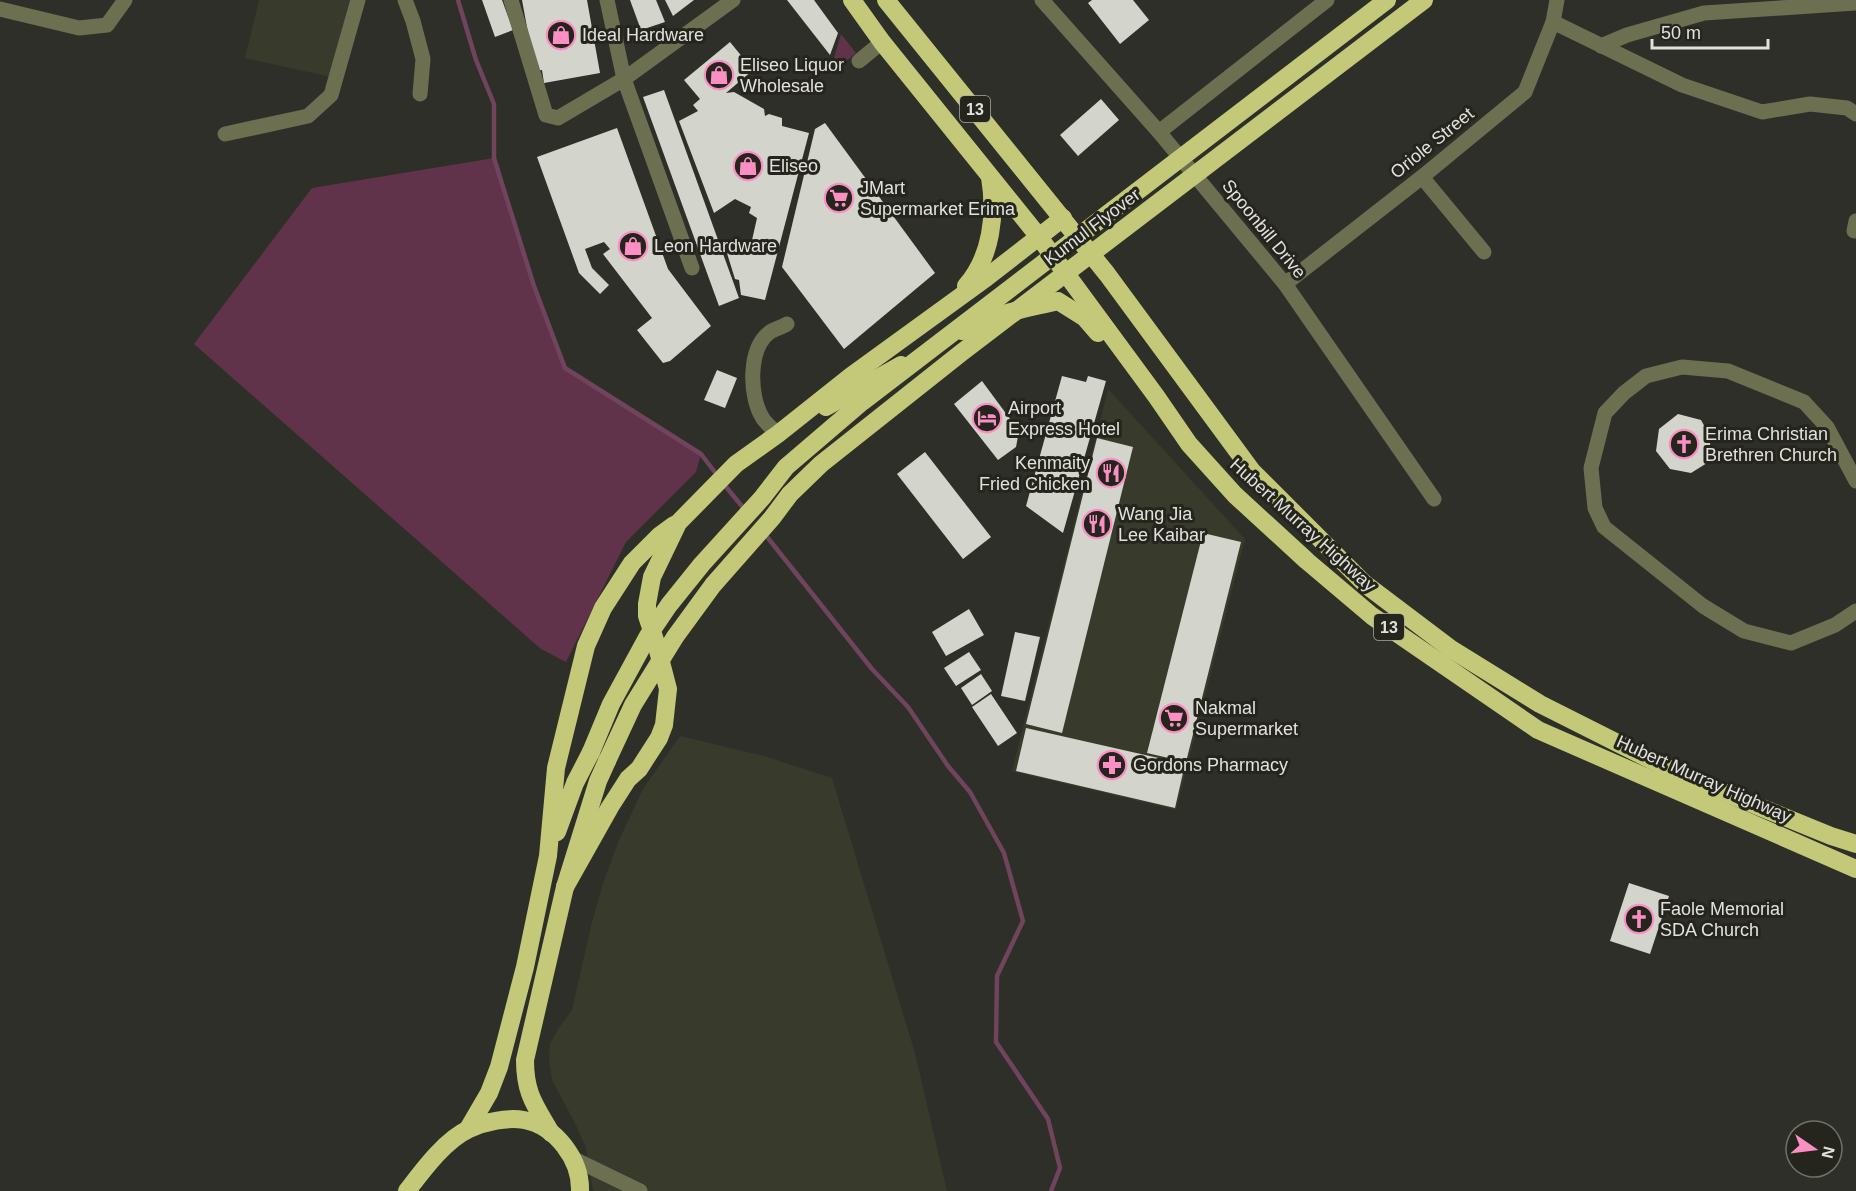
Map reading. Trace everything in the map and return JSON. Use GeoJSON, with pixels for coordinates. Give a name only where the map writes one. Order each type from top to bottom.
{"type":"FeatureCollection","features":[{"type":"Feature","properties":{"kind":"highway","name":"Hubert Murray Highway"},"geometry":{"type":"LineString","coordinates":[[852,0],[882,42],[1039,237],[1189,444],[1235,495],[1306,561],[1372,616],[1538,730],[1856,868]]}},
{"type":"Feature","properties":{"kind":"highway","name":"Hubert Murray Highway"},"geometry":{"type":"LineString","coordinates":[[886,0],[1107,274],[1252,471],[1365,584],[1451,649],[1540,704],[1678,774],[1820,832],[1856,844]]}},
{"type":"Feature","properties":{"kind":"highway","name":"Kumul Flyover"},"geometry":{"type":"LineString","coordinates":[[548,856],[575,783],[611,704],[648,636],[702,564],[762,498],[786,467],[862,402],[1387,0]]}},
{"type":"Feature","properties":{"kind":"highway","name":"Kumul Flyover"},"geometry":{"type":"LineString","coordinates":[[565,887],[598,781],[633,705],[675,637],[713,585],[790,494],[821,464],[934,374],[1424,0]]}},
{"type":"Feature","properties":{"kind":"highway"},"geometry":{"type":"LineString","coordinates":[[947,308],[980,269],[985,255],[992,221],[993,196],[990,175]]}},
{"type":"Feature","properties":{"kind":"highway"},"geometry":{"type":"LineString","coordinates":[[407,1191],[435,1155],[468,1129],[489,1093],[499,1067],[525,967],[548,856],[556,768],[586,646],[603,608],[632,562],[736,464],[1063,219]]}},
{"type":"Feature","properties":{"kind":"highway"},"geometry":{"type":"LineString","coordinates":[[778,434],[978,322],[1058,302],[1085,318],[1156,396]]}},
{"type":"Feature","properties":{"kind":"highway"},"geometry":{"type":"LineString","coordinates":[[551,1133],[530,1097],[525,1082],[525,1060],[565,887],[610,807],[628,779],[639,769],[659,738],[664,725],[668,689],[647,616],[647,604],[652,577],[682,517]]}},
{"type":"Feature","properties":{"kind":"highway"},"geometry":{"type":"LineString","coordinates":[[468,1129],[505,1119],[525,1120],[551,1133],[560,1141],[578,1168],[580,1191]]}},
{"type":"Feature","properties":{"kind":"street"},"geometry":{"type":"LineString","coordinates":[[0,9],[79,28],[107,25],[125,0]]}},
{"type":"Feature","properties":{"kind":"street"},"geometry":{"type":"LineString","coordinates":[[225,134],[308,116],[332,95],[358,0]]}},
{"type":"Feature","properties":{"kind":"street"},"geometry":{"type":"LineString","coordinates":[[405,0],[423,59],[420,94]]}},
{"type":"Feature","properties":{"kind":"street"},"geometry":{"type":"LineString","coordinates":[[511,0],[546,115],[558,118],[624,79],[733,0]]}},
{"type":"Feature","properties":{"kind":"street"},"geometry":{"type":"LineString","coordinates":[[607,0],[624,79],[692,268]]}},
{"type":"Feature","properties":{"kind":"street","name":"Spoonbill Drive"},"geometry":{"type":"LineString","coordinates":[[1042,0],[1159,132],[1285,284],[1434,499]]}},
{"type":"Feature","properties":{"kind":"street"},"geometry":{"type":"LineString","coordinates":[[1159,132],[1327,0]]}},
{"type":"Feature","properties":{"kind":"street","name":"Oriole Street"},"geometry":{"type":"LineString","coordinates":[[1285,284],[1422,177],[1525,92],[1553,22],[1557,0]]}},
{"type":"Feature","properties":{"kind":"street"},"geometry":{"type":"LineString","coordinates":[[1601,46],[1627,35],[1704,13],[1856,3]]}},
{"type":"Feature","properties":{"kind":"street"},"geometry":{"type":"LineString","coordinates":[[1553,22],[1682,85],[1762,112],[1810,104],[1846,108],[1856,114]]}},
{"type":"Feature","properties":{"kind":"street"},"geometry":{"type":"LineString","coordinates":[[859,61],[882,42]]}},
{"type":"Feature","properties":{"kind":"street"},"geometry":{"type":"LineString","coordinates":[[1422,177],[1484,252]]}},
{"type":"Feature","properties":{"kind":"street"},"geometry":{"type":"LineString","coordinates":[[778,434],[762,417],[752,386],[754,362],[759,345],[770,332],[787,324]]}},
{"type":"Feature","properties":{"kind":"street"},"geometry":{"type":"LineString","coordinates":[[1856,481],[1827,427],[1804,402],[1728,371],[1682,367],[1646,375],[1605,413],[1591,468],[1595,508],[1604,527],[1703,606],[1744,631],[1791,643],[1835,625],[1856,611]]}},
{"type":"Feature","properties":{"kind":"street"},"geometry":{"type":"LineString","coordinates":[[572,1158],[640,1191]]}},
{"type":"Feature","properties":{"kind":"shaded area"},"geometry":{"type":"Polygon","coordinates":[[[259,0],[352,0],[331,77],[245,58],[259,0]]]}},
{"type":"Feature","properties":{"kind":"shaded area"},"geometry":{"type":"Polygon","coordinates":[[[841,34],[856,53],[829,75],[841,34]]]}},
{"type":"Feature","properties":{"kind":"shaded area"},"geometry":{"type":"Polygon","coordinates":[[[494,158],[534,286],[565,368],[701,454],[696,472],[626,542],[566,662],[541,649],[194,344],[312,188],[494,158]]]}},
{"type":"Feature","properties":{"kind":"shaded area"},"geometry":{"type":"Polygon","coordinates":[[[1108,389],[1245,539],[1176,810],[1012,771],[1108,389]]]}},
{"type":"Feature","properties":{"kind":"shaded area"},"geometry":{"type":"Polygon","coordinates":[[[680,736],[764,756],[832,778],[915,1053],[947,1191],[593,1191],[586,1148],[552,1080],[549,1059],[550,1044],[572,1010],[591,926],[604,880],[619,840],[643,789],[680,736]]]}},
{"type":"Feature","properties":{"kind":"building"},"geometry":{"type":"Polygon","coordinates":[[[482,0],[502,0],[513,30],[495,37],[482,0]]]}},
{"type":"Feature","properties":{"kind":"building","name":"Ideal Hardware"},"geometry":{"type":"Polygon","coordinates":[[[522,0],[587,0],[600,73],[544,83],[542,70],[535,71],[522,0]]]}},
{"type":"Feature","properties":{"kind":"building"},"geometry":{"type":"Polygon","coordinates":[[[630,0],[656,0],[665,22],[641,30],[630,0]]]}},
{"type":"Feature","properties":{"kind":"building"},"geometry":{"type":"Polygon","coordinates":[[[665,0],[694,0],[673,16],[665,0]]]}},
{"type":"Feature","properties":{"kind":"building"},"geometry":{"type":"Polygon","coordinates":[[[787,0],[814,0],[838,33],[830,55],[787,0]]]}},
{"type":"Feature","properties":{"kind":"building"},"geometry":{"type":"Polygon","coordinates":[[[1092,0],[1133,0],[1149,20],[1120,44],[1088,3],[1092,0]]]}},
{"type":"Feature","properties":{"kind":"building","name":"Eliseo"},"geometry":{"type":"Polygon","coordinates":[[[730,42],[753,70],[726,93],[734,92],[764,109],[765,116],[769,114],[782,118],[782,126],[809,133],[765,300],[741,295],[739,280],[735,279],[726,250],[750,249],[757,218],[749,213],[751,207],[735,199],[714,213],[679,121],[698,111],[693,105],[700,99],[684,80],[730,42]]]}},
{"type":"Feature","properties":{"kind":"building"},"geometry":{"type":"Polygon","coordinates":[[[664,90],[739,298],[719,306],[643,97],[664,90]]]}},
{"type":"Feature","properties":{"kind":"building"},"geometry":{"type":"Polygon","coordinates":[[[1101,99],[1119,120],[1078,156],[1060,135],[1101,99]]]}},
{"type":"Feature","properties":{"kind":"building","name":"JMart Supermarket Erima"},"geometry":{"type":"Polygon","coordinates":[[[825,123],[935,273],[844,349],[782,267],[815,129],[825,123]]]}},
{"type":"Feature","properties":{"kind":"building","name":"Leon Hardware"},"geometry":{"type":"Polygon","coordinates":[[[617,128],[668,269],[711,326],[670,361],[663,363],[637,330],[652,318],[603,254],[610,249],[604,242],[585,249],[592,268],[609,285],[600,294],[579,273],[537,157],[617,128]]]}},
{"type":"Feature","properties":{"kind":"building"},"geometry":{"type":"Polygon","coordinates":[[[717,370],[737,378],[725,408],[704,400],[717,370]]]}},
{"type":"Feature","properties":{"kind":"building"},"geometry":{"type":"Polygon","coordinates":[[[1062,376],[1086,382],[1088,376],[1106,381],[1063,533],[1026,506],[1062,376]]]}},
{"type":"Feature","properties":{"kind":"building","name":"Airport Express Hotel"},"geometry":{"type":"Polygon","coordinates":[[[982,381],[1019,431],[1016,447],[998,460],[954,404],[982,381]]]}},
{"type":"Feature","properties":{"kind":"building","name":"Erima Christian Brethren Church"},"geometry":{"type":"Polygon","coordinates":[[[1678,414],[1701,420],[1711,438],[1707,463],[1691,473],[1670,469],[1656,451],[1659,429],[1678,414]]]}},
{"type":"Feature","properties":{"kind":"building"},"geometry":{"type":"Polygon","coordinates":[[[1097,438],[1133,447],[1062,733],[1026,724],[1097,438]]]}},
{"type":"Feature","properties":{"kind":"building"},"geometry":{"type":"Polygon","coordinates":[[[925,452],[991,537],[963,559],[897,474],[925,452]]]}},
{"type":"Feature","properties":{"kind":"building"},"geometry":{"type":"Polygon","coordinates":[[[1203,533],[1241,542],[1186,762],[1147,753],[1203,533]]]}},
{"type":"Feature","properties":{"kind":"building"},"geometry":{"type":"Polygon","coordinates":[[[969,609],[984,635],[946,656],[932,632],[969,609]]]}},
{"type":"Feature","properties":{"kind":"building"},"geometry":{"type":"Polygon","coordinates":[[[1015,632],[1040,637],[1025,701],[1001,696],[1015,632]]]}},
{"type":"Feature","properties":{"kind":"building"},"geometry":{"type":"Polygon","coordinates":[[[969,652],[981,670],[956,686],[944,668],[969,652]]]}},
{"type":"Feature","properties":{"kind":"building"},"geometry":{"type":"Polygon","coordinates":[[[981,674],[992,691],[972,705],[961,688],[981,674]]]}},
{"type":"Feature","properties":{"kind":"building"},"geometry":{"type":"Polygon","coordinates":[[[991,694],[1017,733],[998,746],[972,707],[991,694]]]}},
{"type":"Feature","properties":{"kind":"building"},"geometry":{"type":"Polygon","coordinates":[[[1026,728],[1185,764],[1175,808],[1016,771],[1026,728]]]}},
{"type":"Feature","properties":{"kind":"building","name":"Faole Memorial SDA Church"},"geometry":{"type":"Polygon","coordinates":[[[1629,883],[1669,896],[1650,954],[1610,941],[1629,883]]]}},
{"type":"Feature","properties":{"kind":"waterway"},"geometry":{"type":"LineString","coordinates":[[458,0],[476,60],[494,104],[494,158],[534,286],[565,368],[701,454],[717,475]]}},
{"type":"Feature","properties":{"kind":"waterway"},"geometry":{"type":"LineString","coordinates":[[722,482],[745,510]]}},
{"type":"Feature","properties":{"kind":"waterway"},"geometry":{"type":"LineString","coordinates":[[764,533],[872,669],[908,707],[948,766],[970,792],[1004,853],[1023,921],[997,976],[996,1042],[1048,1119],[1060,1168],[1051,1191]]}},
{"type":"Feature","properties":{"kind":"place","name":"Ideal Hardware"},"geometry":{"type":"Point","coordinates":[561,35]}},
{"type":"Feature","properties":{"kind":"place","name":"Eliseo Liquor Wholesale"},"geometry":{"type":"Point","coordinates":[719,75]}},
{"type":"Feature","properties":{"kind":"place","name":"Eliseo"},"geometry":{"type":"Point","coordinates":[748,166]}},
{"type":"Feature","properties":{"kind":"place","name":"JMart Supermarket Erima"},"geometry":{"type":"Point","coordinates":[839,198]}},
{"type":"Feature","properties":{"kind":"place","name":"Leon Hardware"},"geometry":{"type":"Point","coordinates":[633,246]}},
{"type":"Feature","properties":{"kind":"place","name":"Airport Express Hotel"},"geometry":{"type":"Point","coordinates":[987,418]}},
{"type":"Feature","properties":{"kind":"place","name":"Erima Christian Brethren Church"},"geometry":{"type":"Point","coordinates":[1684,444]}},
{"type":"Feature","properties":{"kind":"place","name":"Kenmaity Fried Chicken"},"geometry":{"type":"Point","coordinates":[1111,473]}},
{"type":"Feature","properties":{"kind":"place","name":"Wang Jia Lee Kaibar"},"geometry":{"type":"Point","coordinates":[1097,524]}},
{"type":"Feature","properties":{"kind":"place","name":"Nakmal Supermarket"},"geometry":{"type":"Point","coordinates":[1174,718]}},
{"type":"Feature","properties":{"kind":"place","name":"Gordons Pharmacy"},"geometry":{"type":"Point","coordinates":[1112,765]}},
{"type":"Feature","properties":{"kind":"place","name":"Faole Memorial SDA Church"},"geometry":{"type":"Point","coordinates":[1639,919]}}]}
